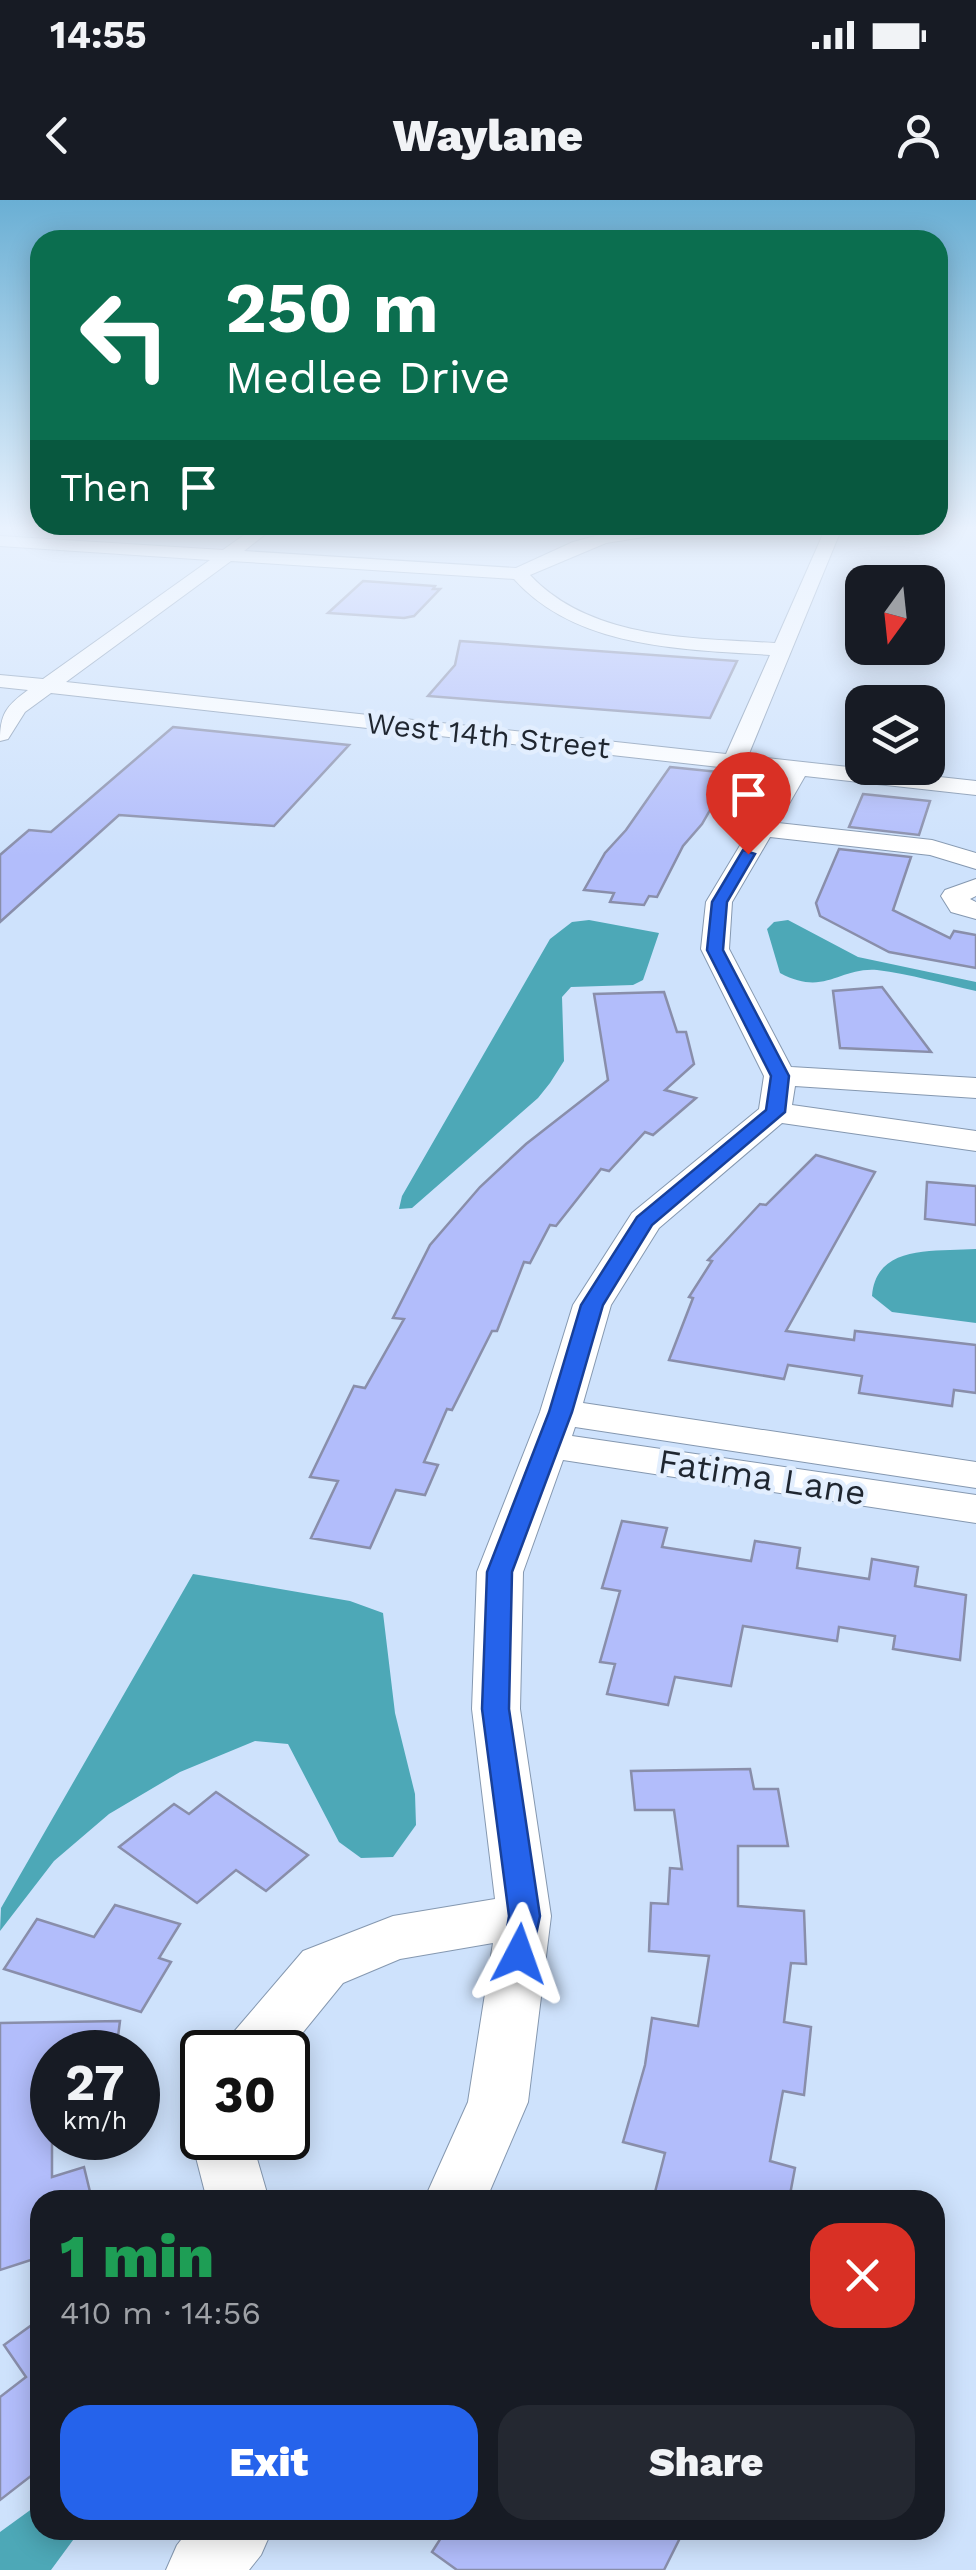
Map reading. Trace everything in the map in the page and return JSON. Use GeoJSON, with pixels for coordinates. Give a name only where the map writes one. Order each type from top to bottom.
{"type":"FeatureCollection","features":[{"type":"Feature","properties":{"kind":"street"},"geometry":{"type":"LineString","coordinates":[[0,734],[16,708],[116,636]]}},
{"type":"Feature","properties":{"kind":"street"},"geometry":{"type":"LineString","coordinates":[[653,636],[690,643],[782,650]]}},
{"type":"Feature","properties":{"kind":"street"},"geometry":{"type":"LineString","coordinates":[[734,762],[788,636]]}},
{"type":"Feature","properties":{"kind":"street","name":"West 14th Street"},"geometry":{"type":"LineString","coordinates":[[0,681],[976,788]]}},
{"type":"Feature","properties":{"kind":"street"},"geometry":{"type":"LineString","coordinates":[[778,1094],[715,950],[719,902],[797,770]]}},
{"type":"Feature","properties":{"kind":"street"},"geometry":{"type":"LineString","coordinates":[[762,829],[932,848],[976,861]]}},
{"type":"Feature","properties":{"kind":"street"},"geometry":{"type":"LineString","coordinates":[[976,887],[954,896],[961,906],[976,911]]}},
{"type":"Feature","properties":{"kind":"street"},"geometry":{"type":"LineString","coordinates":[[459,2190],[498,2102],[524,1916],[496,1709],[500,1572],[554,1428],[592,1305],[644,1221],[778,1094],[976,1088]]}},
{"type":"Feature","properties":{"kind":"street"},"geometry":{"type":"LineString","coordinates":[[778,1094],[976,1141]]}},
{"type":"Feature","properties":{"kind":"street","name":"Fatima Lane"},"geometry":{"type":"LineString","coordinates":[[554,1428],[976,1476]]}},
{"type":"Feature","properties":{"kind":"street","name":"Fatima Lane"},"geometry":{"type":"LineString","coordinates":[[554,1428],[976,1510]]}},
{"type":"Feature","properties":{"kind":"street"},"geometry":{"type":"LineString","coordinates":[[270,2030],[322,1967],[393,1938],[524,1916]]}},
{"type":"Feature","properties":{"kind":"street"},"geometry":{"type":"LineString","coordinates":[[227,2160],[235,2190]]}},
{"type":"Feature","properties":{"kind":"street"},"geometry":{"type":"LineString","coordinates":[[202,2570],[228,2540]]}},
{"type":"Feature","properties":{"kind":"shaded area"},"geometry":{"type":"Polygon","coordinates":[[[589,920],[659,933],[643,980],[633,985],[571,987],[562,997],[564,1061],[550,1083],[538,1098],[412,1208],[399,1209],[402,1196],[550,939],[572,922],[589,920]]]}},
{"type":"Feature","properties":{"kind":"shaded area"},"geometry":{"type":"Polygon","coordinates":[[[788,920],[858,957],[976,982],[976,991],[877,970],[820,982],[796,980],[780,973],[767,929],[774,922],[788,920]]]}},
{"type":"Feature","properties":{"kind":"shaded area"},"geometry":{"type":"Polygon","coordinates":[[[976,1249],[976,1323],[892,1312],[872,1296],[876,1279],[896,1259],[927,1251],[976,1249]]]}},
{"type":"Feature","properties":{"kind":"shaded area"},"geometry":{"type":"Polygon","coordinates":[[[193,1574],[350,1601],[383,1613],[395,1713],[415,1794],[416,1825],[393,1857],[361,1858],[339,1842],[288,1744],[255,1741],[180,1772],[109,1814],[54,1861],[0,1931],[1,1908],[193,1574]]]}},
{"type":"Feature","properties":{"kind":"shaded area"},"geometry":{"type":"Polygon","coordinates":[[[30,2510],[30,2540],[73,2540],[51,2570],[0,2570],[0,2532],[30,2510]]]}},
{"type":"Feature","properties":{"kind":"building"},"geometry":{"type":"Polygon","coordinates":[[[460,641],[737,661],[710,718],[428,696],[455,665],[460,641]]]}},
{"type":"Feature","properties":{"kind":"building"},"geometry":{"type":"Polygon","coordinates":[[[173,727],[349,745],[274,826],[119,815],[0,922],[0,855],[29,830],[51,832],[173,727]]]}},
{"type":"Feature","properties":{"kind":"building"},"geometry":{"type":"Polygon","coordinates":[[[670,767],[719,772],[713,781],[726,782],[702,824],[683,846],[657,897],[649,896],[644,905],[610,902],[614,893],[584,890],[605,853],[670,767]]]}},
{"type":"Feature","properties":{"kind":"building"},"geometry":{"type":"Polygon","coordinates":[[[863,794],[930,801],[919,835],[849,827],[863,794]]]}},
{"type":"Feature","properties":{"kind":"building"},"geometry":{"type":"Polygon","coordinates":[[[839,849],[911,857],[893,910],[950,938],[954,931],[976,935],[976,968],[889,952],[820,916],[816,903],[839,849]]]}},
{"type":"Feature","properties":{"kind":"building"},"geometry":{"type":"Polygon","coordinates":[[[882,987],[931,1052],[840,1048],[833,991],[882,987]]]}},
{"type":"Feature","properties":{"kind":"building"},"geometry":{"type":"Polygon","coordinates":[[[664,992],[677,1032],[686,1032],[694,1064],[665,1090],[696,1098],[653,1135],[645,1132],[609,1171],[601,1169],[556,1226],[550,1225],[530,1263],[524,1262],[497,1331],[492,1331],[452,1410],[447,1409],[424,1462],[438,1465],[425,1495],[396,1490],[370,1548],[311,1538],[338,1481],[310,1477],[354,1386],[365,1388],[404,1319],[393,1318],[430,1245],[480,1187],[526,1144],[608,1080],[594,994],[664,992]]]}},
{"type":"Feature","properties":{"kind":"building"},"geometry":{"type":"Polygon","coordinates":[[[816,1155],[875,1172],[786,1331],[854,1340],[855,1331],[976,1345],[976,1393],[954,1390],[952,1406],[859,1393],[862,1376],[788,1365],[784,1379],[669,1360],[693,1298],[689,1297],[712,1261],[708,1260],[760,1204],[766,1205],[816,1155]]]}},
{"type":"Feature","properties":{"kind":"building"},"geometry":{"type":"Polygon","coordinates":[[[927,1182],[976,1186],[976,1225],[925,1219],[927,1182]]]}},
{"type":"Feature","properties":{"kind":"building"},"geometry":{"type":"Polygon","coordinates":[[[622,1521],[667,1528],[662,1547],[751,1561],[755,1541],[800,1548],[797,1568],[869,1579],[872,1559],[918,1567],[915,1586],[966,1595],[960,1660],[893,1649],[895,1636],[839,1627],[837,1641],[743,1626],[731,1686],[675,1677],[668,1705],[607,1694],[615,1664],[600,1662],[620,1591],[602,1588],[622,1521]]]}},
{"type":"Feature","properties":{"kind":"building"},"geometry":{"type":"Polygon","coordinates":[[[750,1769],[754,1789],[778,1789],[788,1846],[738,1846],[738,1906],[804,1911],[806,1964],[791,1963],[784,2022],[811,2027],[804,2095],[783,2091],[770,2161],[795,2168],[791,2190],[656,2190],[665,2153],[623,2142],[645,2065],[652,2018],[698,2026],[709,1956],[649,1951],[651,1903],[668,1904],[670,1868],[682,1869],[674,1810],[635,1810],[631,1771],[750,1769]]]}},
{"type":"Feature","properties":{"kind":"building"},"geometry":{"type":"Polygon","coordinates":[[[216,1792],[308,1855],[266,1891],[236,1870],[197,1903],[119,1847],[174,1804],[189,1814],[216,1792]]]}},
{"type":"Feature","properties":{"kind":"building"},"geometry":{"type":"Polygon","coordinates":[[[115,1905],[180,1924],[159,1958],[171,1962],[141,2012],[4,1969],[37,1919],[94,1937],[115,1905]]]}},
{"type":"Feature","properties":{"kind":"building"},"geometry":{"type":"Polygon","coordinates":[[[120,2021],[119,2030],[30,2030],[30,2160],[52,2160],[52,2177],[84,2167],[90,2190],[30,2190],[30,2260],[0,2270],[0,2023],[120,2021]]]}},
{"type":"Feature","properties":{"kind":"building"},"geometry":{"type":"Polygon","coordinates":[[[30,2326],[30,2477],[0,2500],[0,2397],[26,2377],[4,2345],[30,2326]]]}},
{"type":"Feature","properties":{"kind":"building"},"geometry":{"type":"Polygon","coordinates":[[[440,2540],[679,2540],[664,2570],[457,2570],[432,2552],[440,2540]]]}},
{"type":"Feature","properties":{"kind":"route"},"geometry":{"type":"LineString","coordinates":[[519,1954],[524,1916],[496,1709],[500,1572],[560,1412],[592,1305],[644,1221],[775,1112],[780,1076],[715,950],[719,902],[748,854]]}}]}
